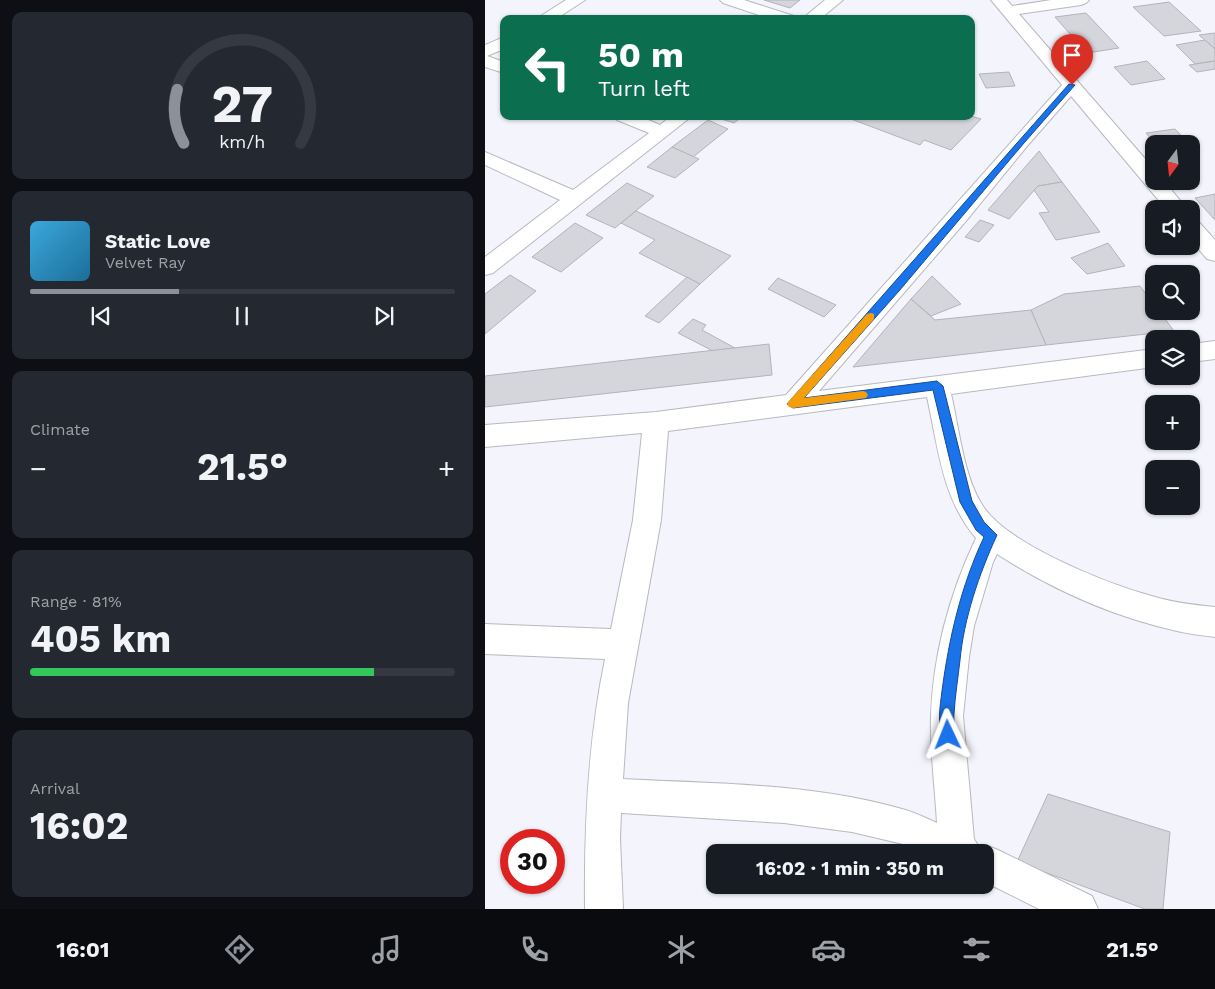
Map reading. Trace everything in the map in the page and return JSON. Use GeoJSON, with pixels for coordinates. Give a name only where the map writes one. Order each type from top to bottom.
{"type":"FeatureCollection","features":[{"type":"Feature","properties":{"kind":"street"},"geometry":{"type":"LineString","coordinates":[[550,15],[577,0]]}},
{"type":"Feature","properties":{"kind":"street"},"geometry":{"type":"LineString","coordinates":[[728,0],[775,15]]}},
{"type":"Feature","properties":{"kind":"street"},"geometry":{"type":"LineString","coordinates":[[815,15],[835,0]]}},
{"type":"Feature","properties":{"kind":"street"},"geometry":{"type":"LineString","coordinates":[[1004,5],[1081,0]]}},
{"type":"Feature","properties":{"kind":"street"},"geometry":{"type":"LineString","coordinates":[[1004,5],[1169,200]]}},
{"type":"Feature","properties":{"kind":"street"},"geometry":{"type":"LineString","coordinates":[[485,52],[500,44]]}},
{"type":"Feature","properties":{"kind":"street"},"geometry":{"type":"LineString","coordinates":[[485,60],[500,66]]}},
{"type":"Feature","properties":{"kind":"street"},"geometry":{"type":"LineString","coordinates":[[793,404],[940,238],[1021,141],[1072,85]]}},
{"type":"Feature","properties":{"kind":"street"},"geometry":{"type":"LineString","coordinates":[[633,120],[662,132]]}},
{"type":"Feature","properties":{"kind":"street"},"geometry":{"type":"LineString","coordinates":[[485,268],[678,120]]}},
{"type":"Feature","properties":{"kind":"street"},"geometry":{"type":"LineString","coordinates":[[485,158],[575,199]]}},
{"type":"Feature","properties":{"kind":"street"},"geometry":{"type":"LineString","coordinates":[[1200,236],[1215,254]]}},
{"type":"Feature","properties":{"kind":"street"},"geometry":{"type":"LineString","coordinates":[[1200,352],[1215,350]]}},
{"type":"Feature","properties":{"kind":"street"},"geometry":{"type":"LineString","coordinates":[[485,436],[656,422],[1145,359]]}},
{"type":"Feature","properties":{"kind":"street"},"geometry":{"type":"LineString","coordinates":[[937,386],[966,502],[980,526],[991,535],[1050,569],[1116,599],[1176,617],[1215,622]]}},
{"type":"Feature","properties":{"kind":"street"},"geometry":{"type":"LineString","coordinates":[[604,909],[602,838],[612,703],[647,520],[656,422]]}},
{"type":"Feature","properties":{"kind":"street"},"geometry":{"type":"LineString","coordinates":[[966,844],[947,716],[953,657],[959,626],[979,562],[991,535]]}},
{"type":"Feature","properties":{"kind":"street"},"geometry":{"type":"LineString","coordinates":[[485,639],[622,645]]}},
{"type":"Feature","properties":{"kind":"street"},"geometry":{"type":"LineString","coordinates":[[605,795],[784,806],[852,814],[904,828],[942,844]]}},
{"type":"Feature","properties":{"kind":"street"},"geometry":{"type":"LineString","coordinates":[[994,868],[1079,909]]}},
{"type":"Feature","properties":{"kind":"building"},"geometry":{"type":"Polygon","coordinates":[[[764,0],[800,0],[790,8],[764,0]]]}},
{"type":"Feature","properties":{"kind":"building"},"geometry":{"type":"Polygon","coordinates":[[[1169,2],[1201,31],[1164,36],[1133,7],[1169,2]]]}},
{"type":"Feature","properties":{"kind":"building"},"geometry":{"type":"Polygon","coordinates":[[[1086,13],[1119,48],[1087,53],[1055,17],[1086,13]]]}},
{"type":"Feature","properties":{"kind":"building"},"geometry":{"type":"Polygon","coordinates":[[[1215,33],[1215,49],[1199,35],[1215,33]]]}},
{"type":"Feature","properties":{"kind":"building"},"geometry":{"type":"Polygon","coordinates":[[[1205,40],[1215,49],[1215,61],[1195,64],[1176,45],[1205,40]]]}},
{"type":"Feature","properties":{"kind":"building"},"geometry":{"type":"Polygon","coordinates":[[[1147,61],[1165,79],[1131,85],[1114,67],[1147,61]]]}},
{"type":"Feature","properties":{"kind":"building"},"geometry":{"type":"Polygon","coordinates":[[[1215,61],[1215,69],[1197,72],[1189,65],[1215,61]]]}},
{"type":"Feature","properties":{"kind":"building"},"geometry":{"type":"Polygon","coordinates":[[[1009,72],[1015,86],[986,88],[979,74],[1009,72]]]}},
{"type":"Feature","properties":{"kind":"building"},"geometry":{"type":"Polygon","coordinates":[[[975,117],[981,119],[951,150],[924,140],[920,145],[854,120],[975,120],[975,117]]]}},
{"type":"Feature","properties":{"kind":"building"},"geometry":{"type":"Polygon","coordinates":[[[708,120],[728,129],[693,157],[672,147],[708,120]]]}},
{"type":"Feature","properties":{"kind":"building"},"geometry":{"type":"Polygon","coordinates":[[[725,120],[738,120],[734,123],[725,120]]]}},
{"type":"Feature","properties":{"kind":"building"},"geometry":{"type":"Polygon","coordinates":[[[1175,129],[1181,135],[1148,135],[1146,133],[1175,129]]]}},
{"type":"Feature","properties":{"kind":"building"},"geometry":{"type":"Polygon","coordinates":[[[672,147],[699,159],[675,178],[647,167],[672,147]]]}},
{"type":"Feature","properties":{"kind":"building"},"geometry":{"type":"Polygon","coordinates":[[[1039,151],[1062,182],[1038,186],[1009,219],[988,210],[1039,151]]]}},
{"type":"Feature","properties":{"kind":"building"},"geometry":{"type":"Polygon","coordinates":[[[1062,182],[1100,232],[1056,240],[1039,213],[1049,212],[1034,190],[1038,186],[1062,182]]]}},
{"type":"Feature","properties":{"kind":"building"},"geometry":{"type":"Polygon","coordinates":[[[627,183],[654,196],[615,228],[586,215],[627,183]]]}},
{"type":"Feature","properties":{"kind":"building"},"geometry":{"type":"Polygon","coordinates":[[[1215,194],[1215,220],[1200,204],[1200,200],[1195,198],[1215,194]]]}},
{"type":"Feature","properties":{"kind":"building"},"geometry":{"type":"Polygon","coordinates":[[[636,211],[731,256],[700,284],[639,253],[655,240],[621,223],[636,211]]]}},
{"type":"Feature","properties":{"kind":"building"},"geometry":{"type":"Polygon","coordinates":[[[980,220],[994,225],[979,242],[965,237],[980,220]]]}},
{"type":"Feature","properties":{"kind":"building"},"geometry":{"type":"Polygon","coordinates":[[[575,223],[603,238],[561,272],[532,257],[575,223]]]}},
{"type":"Feature","properties":{"kind":"building"},"geometry":{"type":"Polygon","coordinates":[[[1108,243],[1125,266],[1087,274],[1071,258],[1108,243]]]}},
{"type":"Feature","properties":{"kind":"building"},"geometry":{"type":"Polygon","coordinates":[[[510,275],[536,291],[485,334],[485,294],[510,275]]]}},
{"type":"Feature","properties":{"kind":"building"},"geometry":{"type":"Polygon","coordinates":[[[932,276],[961,304],[931,316],[911,299],[932,276]]]}},
{"type":"Feature","properties":{"kind":"building"},"geometry":{"type":"Polygon","coordinates":[[[687,277],[700,284],[659,323],[645,316],[687,277]]]}},
{"type":"Feature","properties":{"kind":"building"},"geometry":{"type":"Polygon","coordinates":[[[778,278],[836,305],[824,317],[768,289],[778,278]]]}},
{"type":"Feature","properties":{"kind":"building"},"geometry":{"type":"Polygon","coordinates":[[[1140,286],[1145,293],[1145,320],[1166,320],[1173,330],[1145,330],[1145,334],[1046,345],[1031,310],[1064,294],[1140,286]]]}},
{"type":"Feature","properties":{"kind":"building"},"geometry":{"type":"Polygon","coordinates":[[[911,299],[935,320],[1031,310],[1046,345],[853,367],[911,299]]]}},
{"type":"Feature","properties":{"kind":"building"},"geometry":{"type":"Polygon","coordinates":[[[693,319],[706,325],[702,330],[735,348],[713,351],[678,333],[693,319]]]}},
{"type":"Feature","properties":{"kind":"building"},"geometry":{"type":"Polygon","coordinates":[[[769,344],[772,375],[485,407],[485,376],[769,344]]]}},
{"type":"Feature","properties":{"kind":"building"},"geometry":{"type":"Polygon","coordinates":[[[1048,794],[1170,832],[1163,909],[1145,909],[1017,862],[1048,794]]]}},
{"type":"Feature","properties":{"kind":"slow traffic"},"geometry":{"type":"LineString","coordinates":[[863,395],[793,404],[871,317]]}},
{"type":"Feature","properties":{"kind":"route"},"geometry":{"type":"LineString","coordinates":[[948,735],[947,716],[953,657],[959,626],[979,562],[991,535],[980,526],[966,502],[937,386],[793,404],[896,289],[1021,141],[1072,85]]}}]}
